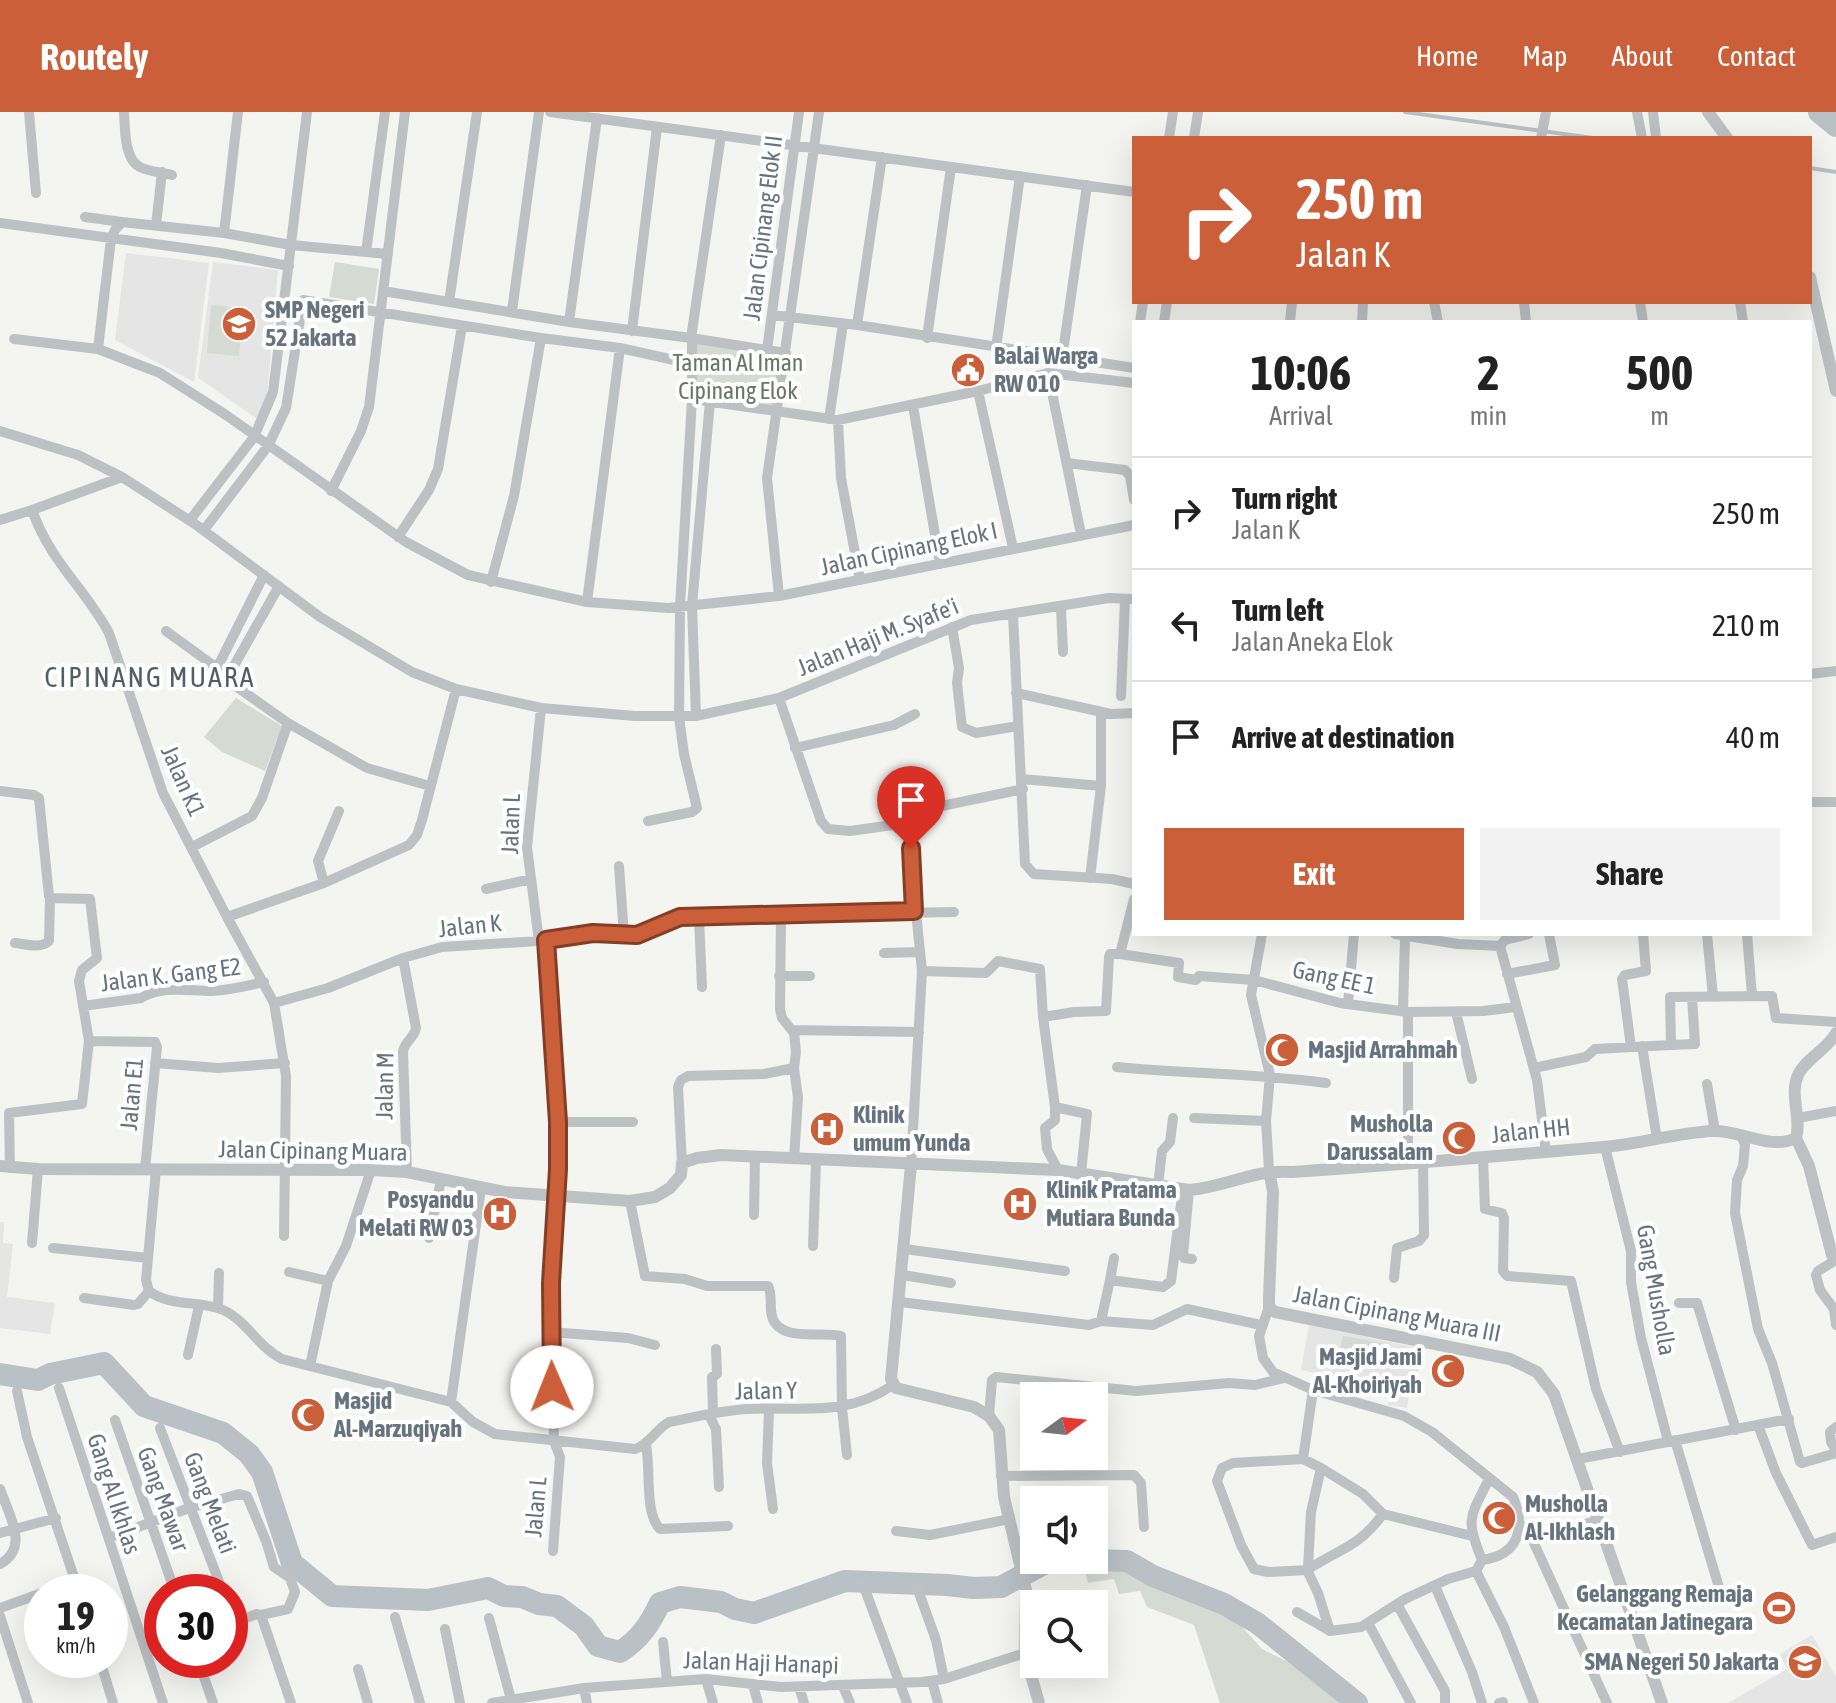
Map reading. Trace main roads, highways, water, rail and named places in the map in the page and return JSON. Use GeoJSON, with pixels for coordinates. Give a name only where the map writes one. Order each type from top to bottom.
{"type":"FeatureCollection","features":[{"type":"Feature","properties":{"kind":"waterway"},"geometry":{"type":"LineString","coordinates":[[1405,112],[1579,136]]}},
{"type":"Feature","properties":{"kind":"waterway"},"geometry":{"type":"LineString","coordinates":[[1819,112],[1836,126]]}},
{"type":"Feature","properties":{"kind":"waterway"},"geometry":{"type":"LineString","coordinates":[[1812,168],[1836,172]]}},
{"type":"Feature","properties":{"kind":"waterway"},"geometry":{"type":"LineString","coordinates":[[0,1374],[38,1380],[50,1374],[104,1363],[144,1406],[223,1433],[249,1454],[262,1472],[292,1563],[332,1596],[428,1600],[488,1588],[504,1596],[557,1606],[584,1626],[598,1646],[620,1652],[644,1630],[660,1603],[680,1597],[721,1602],[754,1613],[845,1581],[1001,1587],[1025,1574]]}},
{"type":"Feature","properties":{"kind":"waterway"},"geometry":{"type":"LineString","coordinates":[[1108,1560],[1127,1561],[1153,1576],[1224,1604],[1257,1623],[1357,1703]]}},
{"type":"Feature","properties":{"kind":"place","name":"SMP Negeri 52 Jakarta"},"geometry":{"type":"Point","coordinates":[239,324]}},
{"type":"Feature","properties":{"kind":"place","name":"Balai Warga RW 010"},"geometry":{"type":"Point","coordinates":[968,370]}},
{"type":"Feature","properties":{"kind":"place","name":"Masjid Arrahmah"},"geometry":{"type":"Point","coordinates":[1282,1050]}},
{"type":"Feature","properties":{"kind":"place","name":"Klinik umum Yunda"},"geometry":{"type":"Point","coordinates":[827,1129]}},
{"type":"Feature","properties":{"kind":"place","name":"Musholla Darussalam"},"geometry":{"type":"Point","coordinates":[1459,1138]}},
{"type":"Feature","properties":{"kind":"place","name":"Klinik Pratama Mutiara Bunda"},"geometry":{"type":"Point","coordinates":[1020,1204]}},
{"type":"Feature","properties":{"kind":"place","name":"Posyandu Melati RW 03"},"geometry":{"type":"Point","coordinates":[500,1214]}},
{"type":"Feature","properties":{"kind":"place","name":"Masjid Jami Al-Khoiriyah"},"geometry":{"type":"Point","coordinates":[1448,1371]}},
{"type":"Feature","properties":{"kind":"place","name":"Masjid Al-Marzuqiyah"},"geometry":{"type":"Point","coordinates":[308,1415]}},
{"type":"Feature","properties":{"kind":"place","name":"Musholla Al-Ikhlash"},"geometry":{"type":"Point","coordinates":[1499,1518]}},
{"type":"Feature","properties":{"kind":"place","name":"Gelanggang Remaja Kecamatan Jatinegara"},"geometry":{"type":"Point","coordinates":[1779,1608]}},
{"type":"Feature","properties":{"kind":"place","name":"SMA Negeri 50 Jakarta"},"geometry":{"type":"Point","coordinates":[1805,1662]}},
{"type":"Feature","properties":{"kind":"district","name":"CIPINANG MUARA"},"geometry":{"type":"Point","coordinates":[150,677]}},
{"type":"Feature","properties":{"kind":"park label","name":"Taman Al Iman Cipinang Elok"},"geometry":{"type":"Point","coordinates":[738,377]}}]}
